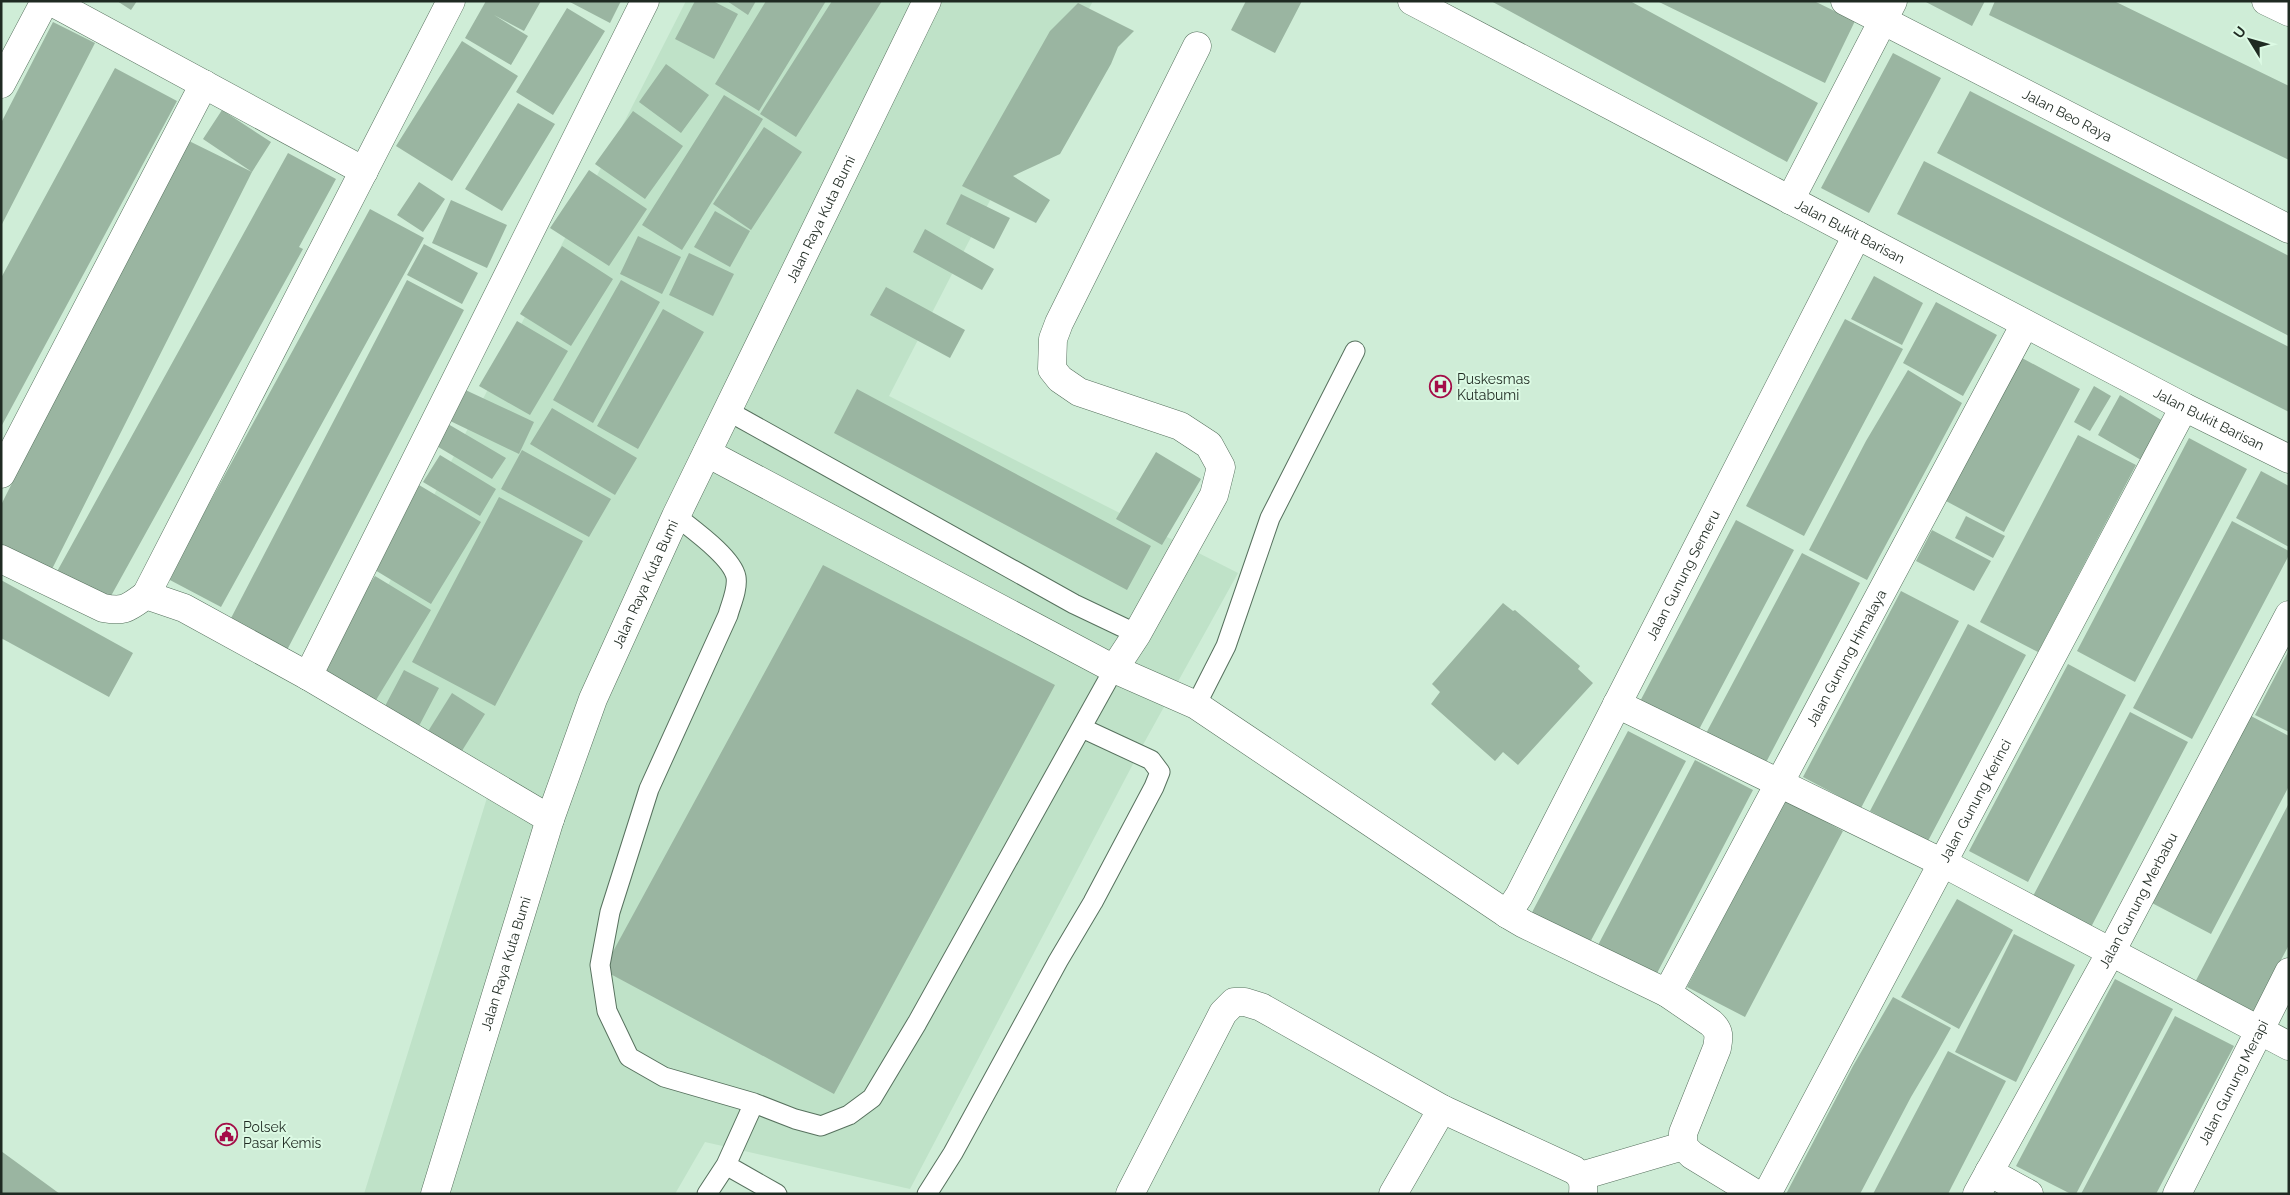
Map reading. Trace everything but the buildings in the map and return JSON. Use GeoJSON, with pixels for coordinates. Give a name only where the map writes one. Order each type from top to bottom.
{"type":"FeatureCollection","features":[{"type":"Feature","properties":{"kind":"street"},"geometry":{"type":"LineString","coordinates":[[1,84],[45,1]]}},
{"type":"Feature","properties":{"kind":"street"},"geometry":{"type":"LineString","coordinates":[[50,1],[364,170]]}},
{"type":"Feature","properties":{"kind":"street"},"geometry":{"type":"LineString","coordinates":[[1,560],[103,608],[119,611],[128,608],[146,595],[452,1]]}},
{"type":"Feature","properties":{"kind":"street"},"geometry":{"type":"LineString","coordinates":[[308,676],[645,1]]}},
{"type":"Feature","properties":{"kind":"street","name":"Jalan Raya Kuta Bumi"},"geometry":{"type":"LineString","coordinates":[[435,1194],[550,819],[593,699],[676,516],[927,1]]}},
{"type":"Feature","properties":{"kind":"street","name":"Jalan Bukit Barisan"},"geometry":{"type":"LineString","coordinates":[[1412,1],[2025,324],[2184,407],[2289,459]]}},
{"type":"Feature","properties":{"kind":"street","name":"Jalan Beo Raya"},"geometry":{"type":"LineString","coordinates":[[1845,1],[1888,11],[2289,229]]}},
{"type":"Feature","properties":{"kind":"street"},"geometry":{"type":"LineString","coordinates":[[2266,1],[2289,12]]}},
{"type":"Feature","properties":{"kind":"street"},"geometry":{"type":"LineString","coordinates":[[1790,200],[1888,11]]}},
{"type":"Feature","properties":{"kind":"street"},"geometry":{"type":"LineString","coordinates":[[1114,668],[1137,634],[1214,495],[1221,468],[1209,445],[1180,426],[1079,392],[1060,379],[1052,369],[1053,339],[1058,323],[1197,46]]}},
{"type":"Feature","properties":{"kind":"street"},"geometry":{"type":"LineString","coordinates":[[1,474],[204,84]]}},
{"type":"Feature","properties":{"kind":"street","name":"Jalan Gunung Semeru"},"geometry":{"type":"LineString","coordinates":[[1507,914],[1617,704],[1857,235]]}},
{"type":"Feature","properties":{"kind":"street","name":"Jalan Gunung Himalaya"},"geometry":{"type":"LineString","coordinates":[[1667,993],[2025,324]]}},
{"type":"Feature","properties":{"kind":"street","name":"Jalan Gunung Kerinci"},"geometry":{"type":"LineString","coordinates":[[1767,1194],[2184,407]]}},
{"type":"Feature","properties":{"kind":"street"},"geometry":{"type":"LineString","coordinates":[[707,453],[1114,668],[1196,704],[1507,914],[1667,993],[1711,1023],[1716,1028],[1719,1036],[1717,1048],[1683,1133],[1683,1146],[1692,1155],[1756,1194]]}},
{"type":"Feature","properties":{"kind":"street"},"geometry":{"type":"LineString","coordinates":[[146,595],[184,608],[308,676],[550,819]]}},
{"type":"Feature","properties":{"kind":"street","name":"Jalan Gunung Merbabu"},"geometry":{"type":"LineString","coordinates":[[1983,1183],[2112,950],[2289,615]]}},
{"type":"Feature","properties":{"kind":"street"},"geometry":{"type":"LineString","coordinates":[[1617,704],[1943,863],[2112,950],[2289,1046]]}},
{"type":"Feature","properties":{"kind":"street","name":"Jalan Gunung Merapi"},"geometry":{"type":"LineString","coordinates":[[2177,1194],[2258,1030],[2289,972]]}},
{"type":"Feature","properties":{"kind":"street"},"geometry":{"type":"LineString","coordinates":[[1130,1194],[1223,1013],[1234,1002],[1245,1002],[1262,1007],[1442,1110],[1582,1185],[1683,1146]]}},
{"type":"Feature","properties":{"kind":"street"},"geometry":{"type":"LineString","coordinates":[[1393,1194],[1442,1110]]}},
{"type":"Feature","properties":{"kind":"street"},"geometry":{"type":"LineString","coordinates":[[1983,1183],[2029,1194]]}},
{"type":"Feature","properties":{"kind":"lane"},"geometry":{"type":"LineString","coordinates":[[1196,704],[1226,646],[1270,518],[1354,350]]}},
{"type":"Feature","properties":{"kind":"lane"},"geometry":{"type":"LineString","coordinates":[[728,411],[1074,604],[1137,634]]}},
{"type":"Feature","properties":{"kind":"lane"},"geometry":{"type":"LineString","coordinates":[[676,516],[718,551],[736,576],[735,589],[728,615],[649,789],[610,912],[600,965],[607,1011],[629,1057],[664,1077],[754,1103],[795,1119],[821,1126],[849,1115],[872,1098],[917,1023],[1114,668]]}},
{"type":"Feature","properties":{"kind":"lane"},"geometry":{"type":"LineString","coordinates":[[927,1194],[953,1153],[1058,961],[1094,902],[1160,772],[1151,760],[1082,728]]}},
{"type":"Feature","properties":{"kind":"lane"},"geometry":{"type":"LineString","coordinates":[[707,1194],[726,1165],[754,1103]]}},
{"type":"Feature","properties":{"kind":"lane"},"geometry":{"type":"LineString","coordinates":[[726,1165],[777,1194]]}},
{"type":"Feature","properties":{"kind":"shaded area"},"geometry":{"type":"Polygon","coordinates":[[[686,1],[1093,1],[889,396],[1238,573],[1144,743],[910,1189],[705,1142],[675,1194],[364,1194],[491,785],[334,691],[686,1]]]}},
{"type":"Feature","properties":{"kind":"place","name":"Puskesmas Kutabumi"},"geometry":{"type":"Point","coordinates":[1441,387]}},
{"type":"Feature","properties":{"kind":"place","name":"Polsek Pasar Kemis"},"geometry":{"type":"Point","coordinates":[227,1135]}}]}
